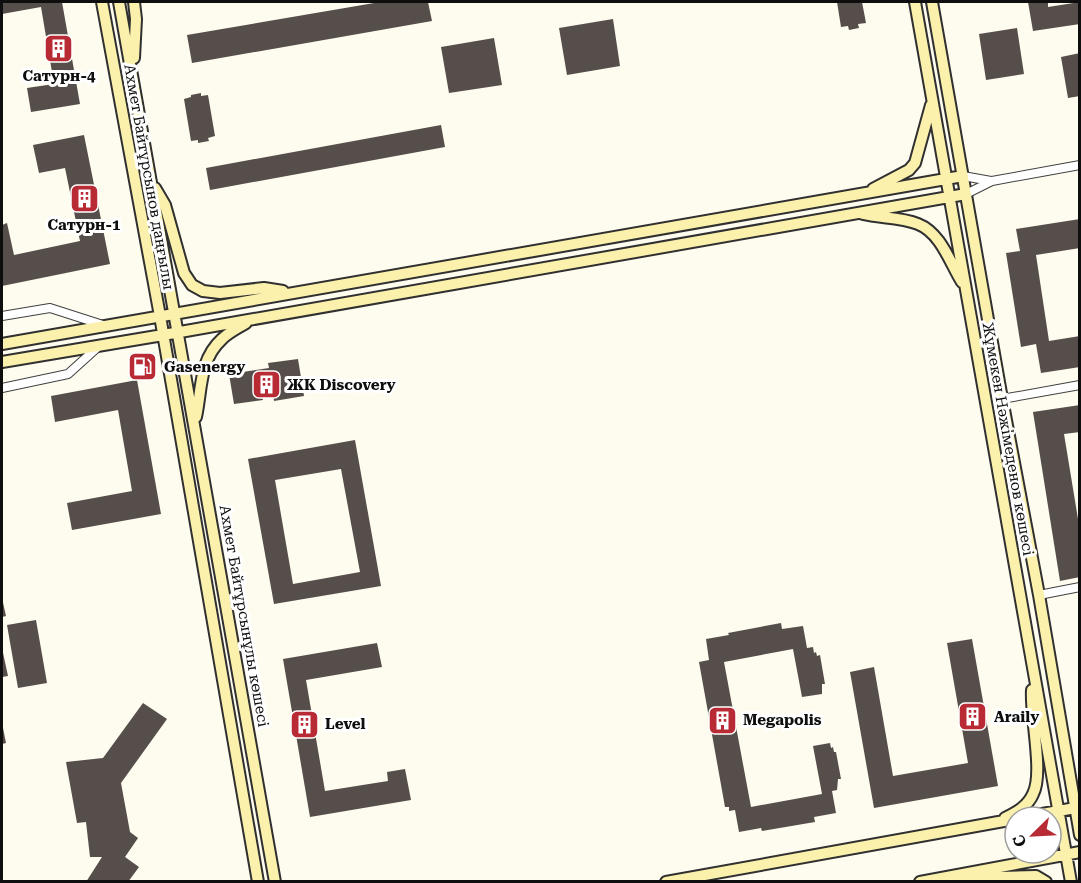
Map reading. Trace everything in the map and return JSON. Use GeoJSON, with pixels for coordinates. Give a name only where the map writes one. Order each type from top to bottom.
{"type":"FeatureCollection","features":[{"type":"Feature","properties":{"kind":"main road","name":"Ахмет Байтұрсынов даңғылы"},"geometry":{"type":"LineString","coordinates":[[102,2],[167,357]]}},
{"type":"Feature","properties":{"kind":"main road","name":"Ахмет Байтұрсынов даңғылы"},"geometry":{"type":"LineString","coordinates":[[119,2],[183,355]]}},
{"type":"Feature","properties":{"kind":"main road"},"geometry":{"type":"LineString","coordinates":[[133,79],[136,19],[134,2]]}},
{"type":"Feature","properties":{"kind":"main road","name":"Жұмекен Нәжімеденов көшесі"},"geometry":{"type":"LineString","coordinates":[[915,2],[1058,805]]}},
{"type":"Feature","properties":{"kind":"main road","name":"Жұмекен Нәжімеденов көшесі"},"geometry":{"type":"LineString","coordinates":[[932,2],[1080,835]]}},
{"type":"Feature","properties":{"kind":"main road"},"geometry":{"type":"LineString","coordinates":[[867,193],[909,170],[915,163],[932,99]]}},
{"type":"Feature","properties":{"kind":"main road"},"geometry":{"type":"LineString","coordinates":[[2,344],[963,176]]}},
{"type":"Feature","properties":{"kind":"main road"},"geometry":{"type":"LineString","coordinates":[[151,182],[165,205],[184,273],[192,285],[203,291],[220,293],[264,288],[295,292]]}},
{"type":"Feature","properties":{"kind":"main road"},"geometry":{"type":"LineString","coordinates":[[2,362],[163,336],[966,194]]}},
{"type":"Feature","properties":{"kind":"main road"},"geometry":{"type":"LineString","coordinates":[[856,213],[917,223],[928,229],[941,244],[966,289]]}},
{"type":"Feature","properties":{"kind":"main road"},"geometry":{"type":"LineString","coordinates":[[195,423],[200,382],[207,359],[222,338],[252,320]]}},
{"type":"Feature","properties":{"kind":"main road","name":"Ахмет Байтұрсынұлы көшесі"},"geometry":{"type":"LineString","coordinates":[[183,355],[275,882]]}},
{"type":"Feature","properties":{"kind":"main road","name":"Ахмет Байтұрсынұлы көшесі"},"geometry":{"type":"LineString","coordinates":[[167,357],[258,882]]}},
{"type":"Feature","properties":{"kind":"main road"},"geometry":{"type":"LineString","coordinates":[[998,822],[1018,812],[1027,804],[1038,783],[1032,707],[1035,677]]}},
{"type":"Feature","properties":{"kind":"main road"},"geometry":{"type":"LineString","coordinates":[[666,882],[706,878],[1003,821]]}},
{"type":"Feature","properties":{"kind":"main road","name":"Жұмекен Нәжімеденов көшесі"},"geometry":{"type":"LineString","coordinates":[[1063,832],[1071,882]]}},
{"type":"Feature","properties":{"kind":"main road"},"geometry":{"type":"LineString","coordinates":[[270,851],[281,882]]}},
{"type":"Feature","properties":{"kind":"main road"},"geometry":{"type":"LineString","coordinates":[[920,882],[1080,852]]}},
{"type":"Feature","properties":{"kind":"main road"},"geometry":{"type":"LineString","coordinates":[[947,877],[977,879],[1036,876],[1046,882]]}},
{"type":"Feature","properties":{"kind":"street"},"geometry":{"type":"LineString","coordinates":[[966,194],[992,181],[1080,165]]}},
{"type":"Feature","properties":{"kind":"street"},"geometry":{"type":"LineString","coordinates":[[963,176],[992,181]]}},
{"type":"Feature","properties":{"kind":"street"},"geometry":{"type":"LineString","coordinates":[[2,316],[50,308],[104,326]]}},
{"type":"Feature","properties":{"kind":"street"},"geometry":{"type":"LineString","coordinates":[[2,387],[68,374],[101,345]]}},
{"type":"Feature","properties":{"kind":"street"},"geometry":{"type":"LineString","coordinates":[[1002,399],[1080,385]]}},
{"type":"Feature","properties":{"kind":"street"},"geometry":{"type":"LineString","coordinates":[[1039,595],[1080,587]]}},
{"type":"Feature","properties":{"kind":"building","name":"Сатурн-4"},"geometry":{"type":"Polygon","coordinates":[[[2,2],[62,2],[80,104],[31,112],[27,88],[54,84],[41,7],[2,14],[2,2]]]}},
{"type":"Feature","properties":{"kind":"building"},"geometry":{"type":"Polygon","coordinates":[[[380,2],[428,2],[432,21],[192,63],[187,35],[380,2]]]}},
{"type":"Feature","properties":{"kind":"building"},"geometry":{"type":"Polygon","coordinates":[[[837,2],[862,2],[866,23],[858,24],[859,28],[849,30],[848,26],[841,27],[837,2]]]}},
{"type":"Feature","properties":{"kind":"building"},"geometry":{"type":"Polygon","coordinates":[[[1028,2],[1048,2],[1048,7],[1080,2],[1080,24],[1033,31],[1028,2]]]}},
{"type":"Feature","properties":{"kind":"building"},"geometry":{"type":"Polygon","coordinates":[[[613,19],[620,66],[567,75],[559,28],[613,19]]]}},
{"type":"Feature","properties":{"kind":"building"},"geometry":{"type":"Polygon","coordinates":[[[1017,28],[1024,74],[986,80],[979,34],[1017,28]]]}},
{"type":"Feature","properties":{"kind":"building"},"geometry":{"type":"Polygon","coordinates":[[[494,38],[502,85],[449,93],[441,47],[494,38]]]}},
{"type":"Feature","properties":{"kind":"building"},"geometry":{"type":"Polygon","coordinates":[[[1080,53],[1080,96],[1068,98],[1061,57],[1080,53]]]}},
{"type":"Feature","properties":{"kind":"building"},"geometry":{"type":"Polygon","coordinates":[[[201,93],[201,96],[208,95],[215,136],[208,138],[209,141],[198,143],[198,140],[191,141],[184,99],[201,93]]]}},
{"type":"Feature","properties":{"kind":"building"},"geometry":{"type":"Polygon","coordinates":[[[441,125],[445,147],[210,190],[206,168],[441,125]]]}},
{"type":"Feature","properties":{"kind":"building","name":"Сатурн-1"},"geometry":{"type":"Polygon","coordinates":[[[84,135],[110,264],[2,286],[2,225],[7,223],[14,255],[80,241],[65,168],[39,173],[33,145],[84,135]]]}},
{"type":"Feature","properties":{"kind":"building"},"geometry":{"type":"Polygon","coordinates":[[[1080,219],[1080,248],[1036,255],[1049,341],[1080,336],[1080,367],[1041,373],[1036,344],[1021,347],[1006,253],[1020,251],[1016,229],[1080,219]]]}},
{"type":"Feature","properties":{"kind":"building","name":"ЖК Discovery"},"geometry":{"type":"Polygon","coordinates":[[[298,359],[304,396],[274,401],[273,395],[262,397],[263,400],[234,404],[229,374],[269,368],[268,363],[298,359]]]}},
{"type":"Feature","properties":{"kind":"building"},"geometry":{"type":"Polygon","coordinates":[[[137,380],[161,514],[72,530],[67,503],[132,491],[118,410],[55,422],[51,396],[137,380]]]}},
{"type":"Feature","properties":{"kind":"building"},"geometry":{"type":"Polygon","coordinates":[[[1080,405],[1080,432],[1064,434],[1080,531],[1080,577],[1060,581],[1033,412],[1080,405]]]}},
{"type":"Feature","properties":{"kind":"building"},"geometry":{"type":"Polygon","coordinates":[[[355,440],[381,586],[274,604],[248,459],[355,440]],[[341,469],[275,480],[293,584],[360,572],[341,469]]]}},
{"type":"Feature","properties":{"kind":"building"},"geometry":{"type":"Polygon","coordinates":[[[2,598],[6,616],[2,617],[2,598]]]}},
{"type":"Feature","properties":{"kind":"building"},"geometry":{"type":"Polygon","coordinates":[[[36,620],[47,683],[18,688],[7,625],[36,620]]]}},
{"type":"Feature","properties":{"kind":"building","name":"Megapolis"},"geometry":{"type":"Polygon","coordinates":[[[781,623],[782,629],[803,626],[807,648],[813,647],[814,653],[816,652],[817,656],[820,655],[825,684],[822,684],[822,694],[802,697],[793,649],[724,662],[751,807],[822,794],[813,746],[830,743],[831,748],[833,747],[836,752],[841,779],[838,779],[837,790],[832,791],[836,813],[814,817],[815,822],[762,831],[761,828],[739,832],[735,810],[729,811],[729,807],[725,807],[699,662],[709,660],[706,639],[781,623]]]}},
{"type":"Feature","properties":{"kind":"building","name":"Araily"},"geometry":{"type":"Polygon","coordinates":[[[972,639],[998,786],[874,808],[850,672],[874,667],[893,776],[968,763],[947,643],[972,639]]]}},
{"type":"Feature","properties":{"kind":"building","name":"Level"},"geometry":{"type":"Polygon","coordinates":[[[377,643],[382,667],[306,680],[325,791],[388,781],[387,772],[405,769],[411,800],[310,817],[283,659],[377,643]]]}},
{"type":"Feature","properties":{"kind":"building"},"geometry":{"type":"Polygon","coordinates":[[[2,648],[8,676],[2,677],[2,648]]]}},
{"type":"Feature","properties":{"kind":"building"},"geometry":{"type":"Polygon","coordinates":[[[143,703],[167,719],[121,783],[130,832],[138,838],[125,857],[139,867],[128,882],[86,882],[102,857],[90,857],[86,822],[77,823],[66,762],[103,758],[143,703]]]}},
{"type":"Feature","properties":{"kind":"building"},"geometry":{"type":"Polygon","coordinates":[[[2,723],[6,743],[2,744],[2,723]]]}},
{"type":"Feature","properties":{"kind":"place","name":"Сатурн-4"},"geometry":{"type":"Point","coordinates":[59,49]}},
{"type":"Feature","properties":{"kind":"place","name":"Сатурн-1"},"geometry":{"type":"Point","coordinates":[84,198]}},
{"type":"Feature","properties":{"kind":"place","name":"Gasenergy"},"geometry":{"type":"Point","coordinates":[143,367]}},
{"type":"Feature","properties":{"kind":"place","name":"ЖК Discovery"},"geometry":{"type":"Point","coordinates":[266,385]}},
{"type":"Feature","properties":{"kind":"place","name":"Araily"},"geometry":{"type":"Point","coordinates":[973,717]}},
{"type":"Feature","properties":{"kind":"place","name":"Megapolis"},"geometry":{"type":"Point","coordinates":[722,720]}},
{"type":"Feature","properties":{"kind":"place","name":"Level"},"geometry":{"type":"Point","coordinates":[304,724]}}]}
